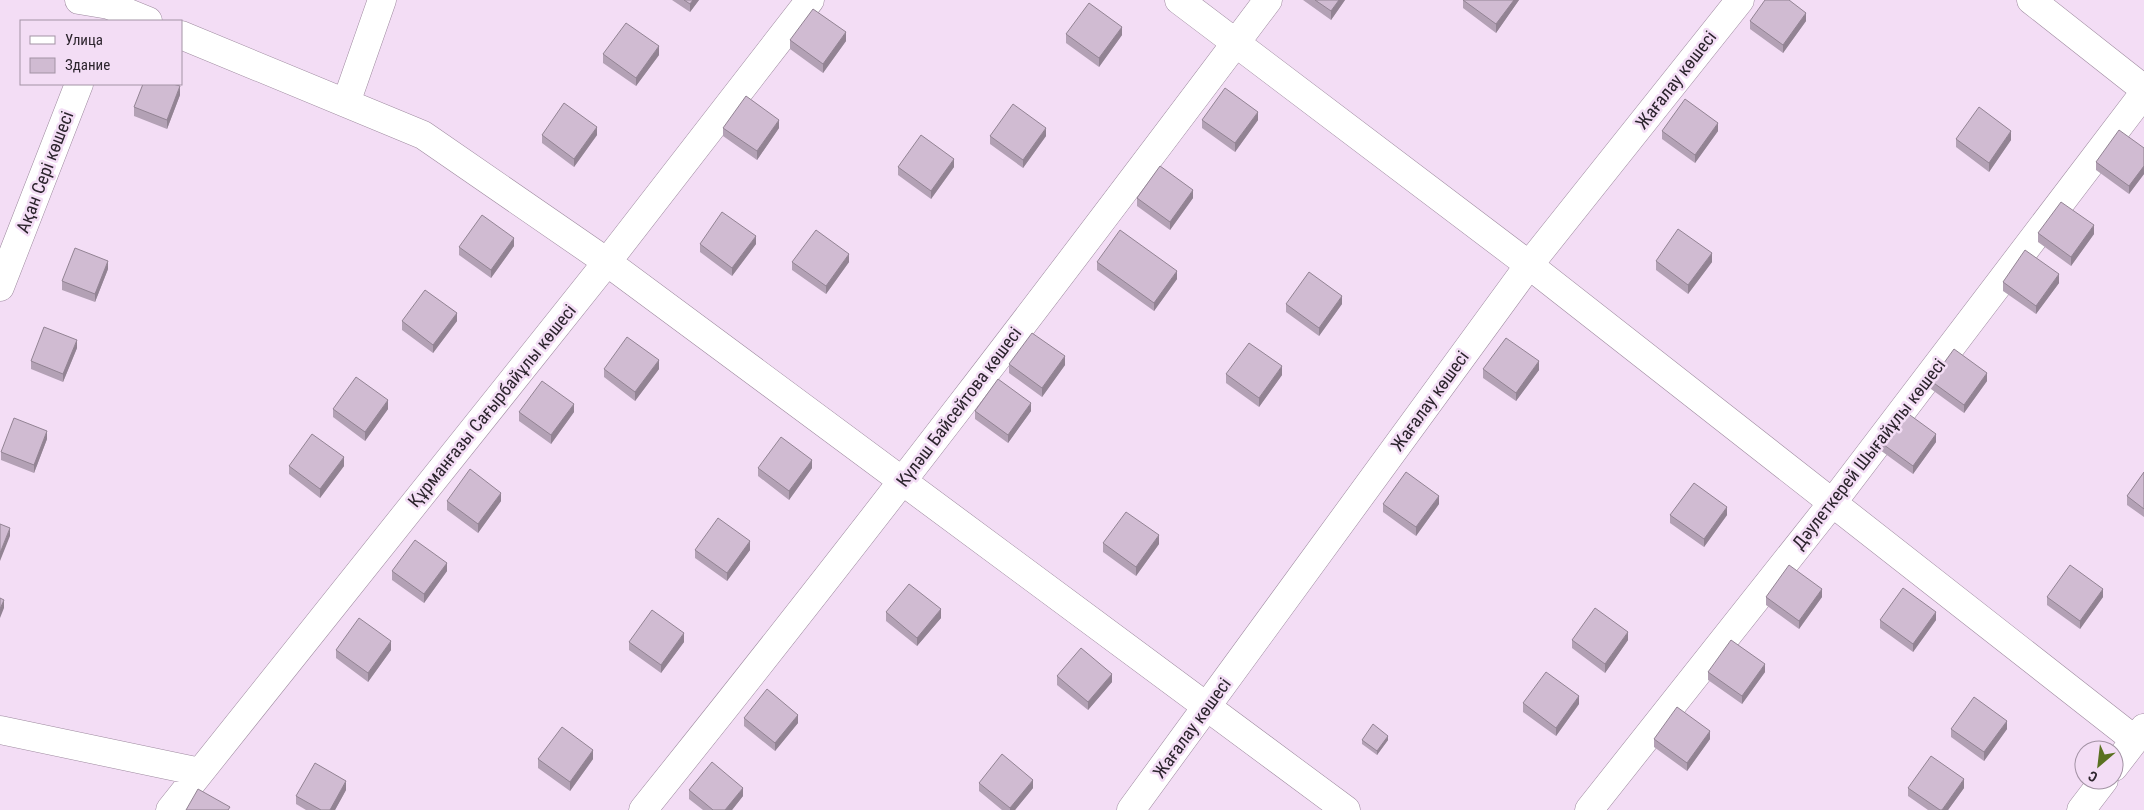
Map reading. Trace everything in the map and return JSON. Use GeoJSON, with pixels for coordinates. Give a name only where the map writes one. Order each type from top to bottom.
{"type":"FeatureCollection","features":[{"type":"Feature","properties":{"kind":"street"},"geometry":{"type":"LineString","coordinates":[[78,0],[107,7],[145,20]]}},
{"type":"Feature","properties":{"kind":"street"},"geometry":{"type":"LineString","coordinates":[[346,103],[382,0]]}},
{"type":"Feature","properties":{"kind":"street","name":"Құрманғазы Сағырбайұлы көшесі"},"geometry":{"type":"LineString","coordinates":[[170,810],[607,262],[810,0]]}},
{"type":"Feature","properties":{"kind":"street"},"geometry":{"type":"LineString","coordinates":[[1179,0],[1530,265],[1834,502],[2139,734],[2124,754]]}},
{"type":"Feature","properties":{"kind":"street","name":"Күләш Байсейтова көшесі"},"geometry":{"type":"LineString","coordinates":[[643,810],[779,641],[1268,0]]}},
{"type":"Feature","properties":{"kind":"street","name":"Жағалау көшесі"},"geometry":{"type":"LineString","coordinates":[[1131,810],[1530,265],[1740,0]]}},
{"type":"Feature","properties":{"kind":"street"},"geometry":{"type":"LineString","coordinates":[[2031,0],[2144,91]]}},
{"type":"Feature","properties":{"kind":"street"},"geometry":{"type":"LineString","coordinates":[[182,35],[423,135],[607,262],[1346,810]]}},
{"type":"Feature","properties":{"kind":"street","name":"Ақан Сері көшесі"},"geometry":{"type":"LineString","coordinates":[[0,287],[79,85]]}},
{"type":"Feature","properties":{"kind":"street","name":"Дәулеткерей Шығайұлы көшесі"},"geometry":{"type":"LineString","coordinates":[[1589,810],[1834,502],[2144,91]]}},
{"type":"Feature","properties":{"kind":"street"},"geometry":{"type":"LineString","coordinates":[[0,730],[200,772]]}},
{"type":"Feature","properties":{"kind":"street"},"geometry":{"type":"LineString","coordinates":[[2081,810],[2096,790]]}},
{"type":"Feature","properties":{"kind":"building"},"geometry":{"type":"Polygon","coordinates":[[[684,0],[693,0],[690,4],[684,0]]]}},
{"type":"Feature","properties":{"kind":"building"},"geometry":{"type":"Polygon","coordinates":[[[1315,0],[1339,0],[1331,11],[1315,0]]]}},
{"type":"Feature","properties":{"kind":"building"},"geometry":{"type":"Polygon","coordinates":[[[1463,0],[1514,0],[1496,24],[1463,0]]]}},
{"type":"Feature","properties":{"kind":"building"},"geometry":{"type":"Polygon","coordinates":[[[1765,0],[1789,0],[1806,13],[1783,45],[1750,21],[1765,0]]]}},
{"type":"Feature","properties":{"kind":"building"},"geometry":{"type":"Polygon","coordinates":[[[1089,3],[1122,27],[1099,58],[1066,34],[1089,3]]]}},
{"type":"Feature","properties":{"kind":"building"},"geometry":{"type":"Polygon","coordinates":[[[813,9],[846,32],[823,64],[790,40],[813,9]]]}},
{"type":"Feature","properties":{"kind":"building"},"geometry":{"type":"Polygon","coordinates":[[[626,23],[659,46],[636,78],[603,54],[626,23]]]}},
{"type":"Feature","properties":{"kind":"building"},"geometry":{"type":"Polygon","coordinates":[[[143,85],[180,86],[167,120],[134,107],[143,85]]]}},
{"type":"Feature","properties":{"kind":"building"},"geometry":{"type":"Polygon","coordinates":[[[1225,88],[1258,112],[1235,143],[1202,120],[1225,88]]]}},
{"type":"Feature","properties":{"kind":"building"},"geometry":{"type":"Polygon","coordinates":[[[746,96],[779,120],[757,151],[723,128],[746,96]]]}},
{"type":"Feature","properties":{"kind":"building"},"geometry":{"type":"Polygon","coordinates":[[[1685,99],[1718,123],[1695,155],[1662,131],[1685,99]]]}},
{"type":"Feature","properties":{"kind":"building"},"geometry":{"type":"Polygon","coordinates":[[[564,103],[597,127],[574,159],[542,135],[564,103]]]}},
{"type":"Feature","properties":{"kind":"building"},"geometry":{"type":"Polygon","coordinates":[[[1013,104],[1046,128],[1023,160],[990,136],[1013,104]]]}},
{"type":"Feature","properties":{"kind":"building"},"geometry":{"type":"Polygon","coordinates":[[[1979,107],[2011,131],[1989,163],[1956,139],[1979,107]]]}},
{"type":"Feature","properties":{"kind":"building"},"geometry":{"type":"Polygon","coordinates":[[[2119,130],[2144,148],[2144,166],[2129,186],[2096,162],[2119,130]]]}},
{"type":"Feature","properties":{"kind":"building"},"geometry":{"type":"Polygon","coordinates":[[[921,135],[954,159],[931,191],[898,167],[921,135]]]}},
{"type":"Feature","properties":{"kind":"building"},"geometry":{"type":"Polygon","coordinates":[[[1160,166],[1193,190],[1170,222],[1137,198],[1160,166]]]}},
{"type":"Feature","properties":{"kind":"building"},"geometry":{"type":"Polygon","coordinates":[[[2061,202],[2094,225],[2071,257],[2038,233],[2061,202]]]}},
{"type":"Feature","properties":{"kind":"building"},"geometry":{"type":"Polygon","coordinates":[[[722,212],[756,236],[732,268],[700,244],[722,212]]]}},
{"type":"Feature","properties":{"kind":"building"},"geometry":{"type":"Polygon","coordinates":[[[482,215],[514,238],[491,270],[459,247],[482,215]]]}},
{"type":"Feature","properties":{"kind":"building"},"geometry":{"type":"Polygon","coordinates":[[[1678,229],[1712,253],[1688,285],[1656,261],[1678,229]]]}},
{"type":"Feature","properties":{"kind":"building"},"geometry":{"type":"Polygon","coordinates":[[[816,230],[849,254],[826,286],[792,262],[816,230]]]}},
{"type":"Feature","properties":{"kind":"building"},"geometry":{"type":"Polygon","coordinates":[[[1120,230],[1177,271],[1154,303],[1097,262],[1120,230]]]}},
{"type":"Feature","properties":{"kind":"building"},"geometry":{"type":"Polygon","coordinates":[[[75,248],[108,261],[95,294],[62,281],[75,248]]]}},
{"type":"Feature","properties":{"kind":"building"},"geometry":{"type":"Polygon","coordinates":[[[2025,250],[2059,274],[2036,306],[2003,282],[2025,250]]]}},
{"type":"Feature","properties":{"kind":"building"},"geometry":{"type":"Polygon","coordinates":[[[1309,272],[1342,296],[1319,328],[1286,304],[1309,272]]]}},
{"type":"Feature","properties":{"kind":"building"},"geometry":{"type":"Polygon","coordinates":[[[425,290],[457,313],[433,345],[402,321],[425,290]]]}},
{"type":"Feature","properties":{"kind":"building"},"geometry":{"type":"Polygon","coordinates":[[[44,327],[77,340],[63,374],[31,361],[44,327]]]}},
{"type":"Feature","properties":{"kind":"building"},"geometry":{"type":"Polygon","coordinates":[[[1032,333],[1065,356],[1042,388],[1009,364],[1032,333]]]}},
{"type":"Feature","properties":{"kind":"building"},"geometry":{"type":"Polygon","coordinates":[[[627,337],[659,360],[635,392],[604,369],[627,337]]]}},
{"type":"Feature","properties":{"kind":"building"},"geometry":{"type":"Polygon","coordinates":[[[1506,338],[1539,361],[1516,393],[1483,369],[1506,338]]]}},
{"type":"Feature","properties":{"kind":"building"},"geometry":{"type":"Polygon","coordinates":[[[1249,343],[1282,366],[1259,398],[1226,374],[1249,343]]]}},
{"type":"Feature","properties":{"kind":"building"},"geometry":{"type":"Polygon","coordinates":[[[1954,349],[1987,373],[1964,405],[1931,381],[1954,349]]]}},
{"type":"Feature","properties":{"kind":"building"},"geometry":{"type":"Polygon","coordinates":[[[356,377],[388,400],[365,432],[333,409],[356,377]]]}},
{"type":"Feature","properties":{"kind":"building"},"geometry":{"type":"Polygon","coordinates":[[[998,379],[1031,403],[1008,435],[975,411],[998,379]]]}},
{"type":"Feature","properties":{"kind":"building"},"geometry":{"type":"Polygon","coordinates":[[[542,381],[574,404],[551,435],[519,412],[542,381]]]}},
{"type":"Feature","properties":{"kind":"building"},"geometry":{"type":"Polygon","coordinates":[[[1903,410],[1936,434],[1913,466],[1880,442],[1903,410]]]}},
{"type":"Feature","properties":{"kind":"building"},"geometry":{"type":"Polygon","coordinates":[[[14,418],[47,431],[34,465],[1,452],[14,418]]]}},
{"type":"Feature","properties":{"kind":"building"},"geometry":{"type":"Polygon","coordinates":[[[312,434],[344,457],[320,489],[289,466],[312,434]]]}},
{"type":"Feature","properties":{"kind":"building"},"geometry":{"type":"Polygon","coordinates":[[[781,437],[812,460],[789,491],[758,468],[781,437]]]}},
{"type":"Feature","properties":{"kind":"building"},"geometry":{"type":"Polygon","coordinates":[[[470,469],[501,493],[478,524],[447,501],[470,469]]]}},
{"type":"Feature","properties":{"kind":"building"},"geometry":{"type":"Polygon","coordinates":[[[1406,472],[1439,496],[1416,527],[1383,504],[1406,472]]]}},
{"type":"Feature","properties":{"kind":"building"},"geometry":{"type":"Polygon","coordinates":[[[2144,472],[2144,509],[2127,496],[2144,472]]]}},
{"type":"Feature","properties":{"kind":"building"},"geometry":{"type":"Polygon","coordinates":[[[1694,483],[1727,507],[1704,539],[1670,515],[1694,483]]]}},
{"type":"Feature","properties":{"kind":"building"},"geometry":{"type":"Polygon","coordinates":[[[1126,512],[1159,535],[1136,567],[1103,543],[1126,512]]]}},
{"type":"Feature","properties":{"kind":"building"},"geometry":{"type":"Polygon","coordinates":[[[718,518],[750,541],[727,573],[695,550],[718,518]]]}},
{"type":"Feature","properties":{"kind":"building"},"geometry":{"type":"Polygon","coordinates":[[[0,524],[10,528],[0,553],[0,524]]]}},
{"type":"Feature","properties":{"kind":"building"},"geometry":{"type":"Polygon","coordinates":[[[415,540],[447,563],[424,594],[392,571],[415,540]]]}},
{"type":"Feature","properties":{"kind":"building"},"geometry":{"type":"Polygon","coordinates":[[[1789,565],[1822,589],[1799,621],[1766,597],[1789,565]]]}},
{"type":"Feature","properties":{"kind":"building"},"geometry":{"type":"Polygon","coordinates":[[[2070,565],[2103,589],[2080,621],[2047,597],[2070,565]]]}},
{"type":"Feature","properties":{"kind":"building"},"geometry":{"type":"Polygon","coordinates":[[[909,584],[941,609],[917,638],[886,612],[909,584]]]}},
{"type":"Feature","properties":{"kind":"building"},"geometry":{"type":"Polygon","coordinates":[[[1903,588],[1936,612],[1913,644],[1880,620],[1903,588]]]}},
{"type":"Feature","properties":{"kind":"building"},"geometry":{"type":"Polygon","coordinates":[[[0,598],[4,600],[0,609],[0,598]]]}},
{"type":"Feature","properties":{"kind":"building"},"geometry":{"type":"Polygon","coordinates":[[[1595,608],[1628,632],[1605,664],[1572,640],[1595,608]]]}},
{"type":"Feature","properties":{"kind":"building"},"geometry":{"type":"Polygon","coordinates":[[[652,610],[684,633],[661,665],[629,642],[652,610]]]}},
{"type":"Feature","properties":{"kind":"building"},"geometry":{"type":"Polygon","coordinates":[[[359,618],[391,641],[368,673],[336,650],[359,618]]]}},
{"type":"Feature","properties":{"kind":"building"},"geometry":{"type":"Polygon","coordinates":[[[1731,640],[1765,664],[1742,696],[1708,672],[1731,640]]]}},
{"type":"Feature","properties":{"kind":"building"},"geometry":{"type":"Polygon","coordinates":[[[1081,648],[1112,674],[1088,702],[1057,676],[1081,648]]]}},
{"type":"Feature","properties":{"kind":"building"},"geometry":{"type":"Polygon","coordinates":[[[1546,672],[1579,696],[1556,728],[1523,703],[1546,672]]]}},
{"type":"Feature","properties":{"kind":"building"},"geometry":{"type":"Polygon","coordinates":[[[767,689],[798,715],[775,743],[744,718],[767,689]]]}},
{"type":"Feature","properties":{"kind":"building"},"geometry":{"type":"Polygon","coordinates":[[[1974,697],[2007,721],[1984,752],[1951,729],[1974,697]]]}},
{"type":"Feature","properties":{"kind":"building"},"geometry":{"type":"Polygon","coordinates":[[[1677,707],[1710,731],[1687,763],[1654,739],[1677,707]]]}},
{"type":"Feature","properties":{"kind":"building"},"geometry":{"type":"Polygon","coordinates":[[[1373,724],[1388,736],[1377,751],[1362,740],[1373,724]]]}},
{"type":"Feature","properties":{"kind":"building"},"geometry":{"type":"Polygon","coordinates":[[[562,727],[593,750],[570,782],[538,759],[562,727]]]}},
{"type":"Feature","properties":{"kind":"building"},"geometry":{"type":"Polygon","coordinates":[[[1002,754],[1033,780],[1010,808],[979,783],[1002,754]]]}},
{"type":"Feature","properties":{"kind":"building"},"geometry":{"type":"Polygon","coordinates":[[[1931,756],[1964,779],[1942,810],[1908,788],[1931,756]]]}},
{"type":"Feature","properties":{"kind":"building"},"geometry":{"type":"Polygon","coordinates":[[[712,762],[743,788],[725,810],[713,810],[689,790],[712,762]]]}},
{"type":"Feature","properties":{"kind":"building"},"geometry":{"type":"Polygon","coordinates":[[[315,763],[346,781],[330,810],[321,810],[296,796],[315,763]]]}},
{"type":"Feature","properties":{"kind":"building"},"geometry":{"type":"Polygon","coordinates":[[[198,789],[230,807],[228,810],[186,810],[198,789]]]}}]}
